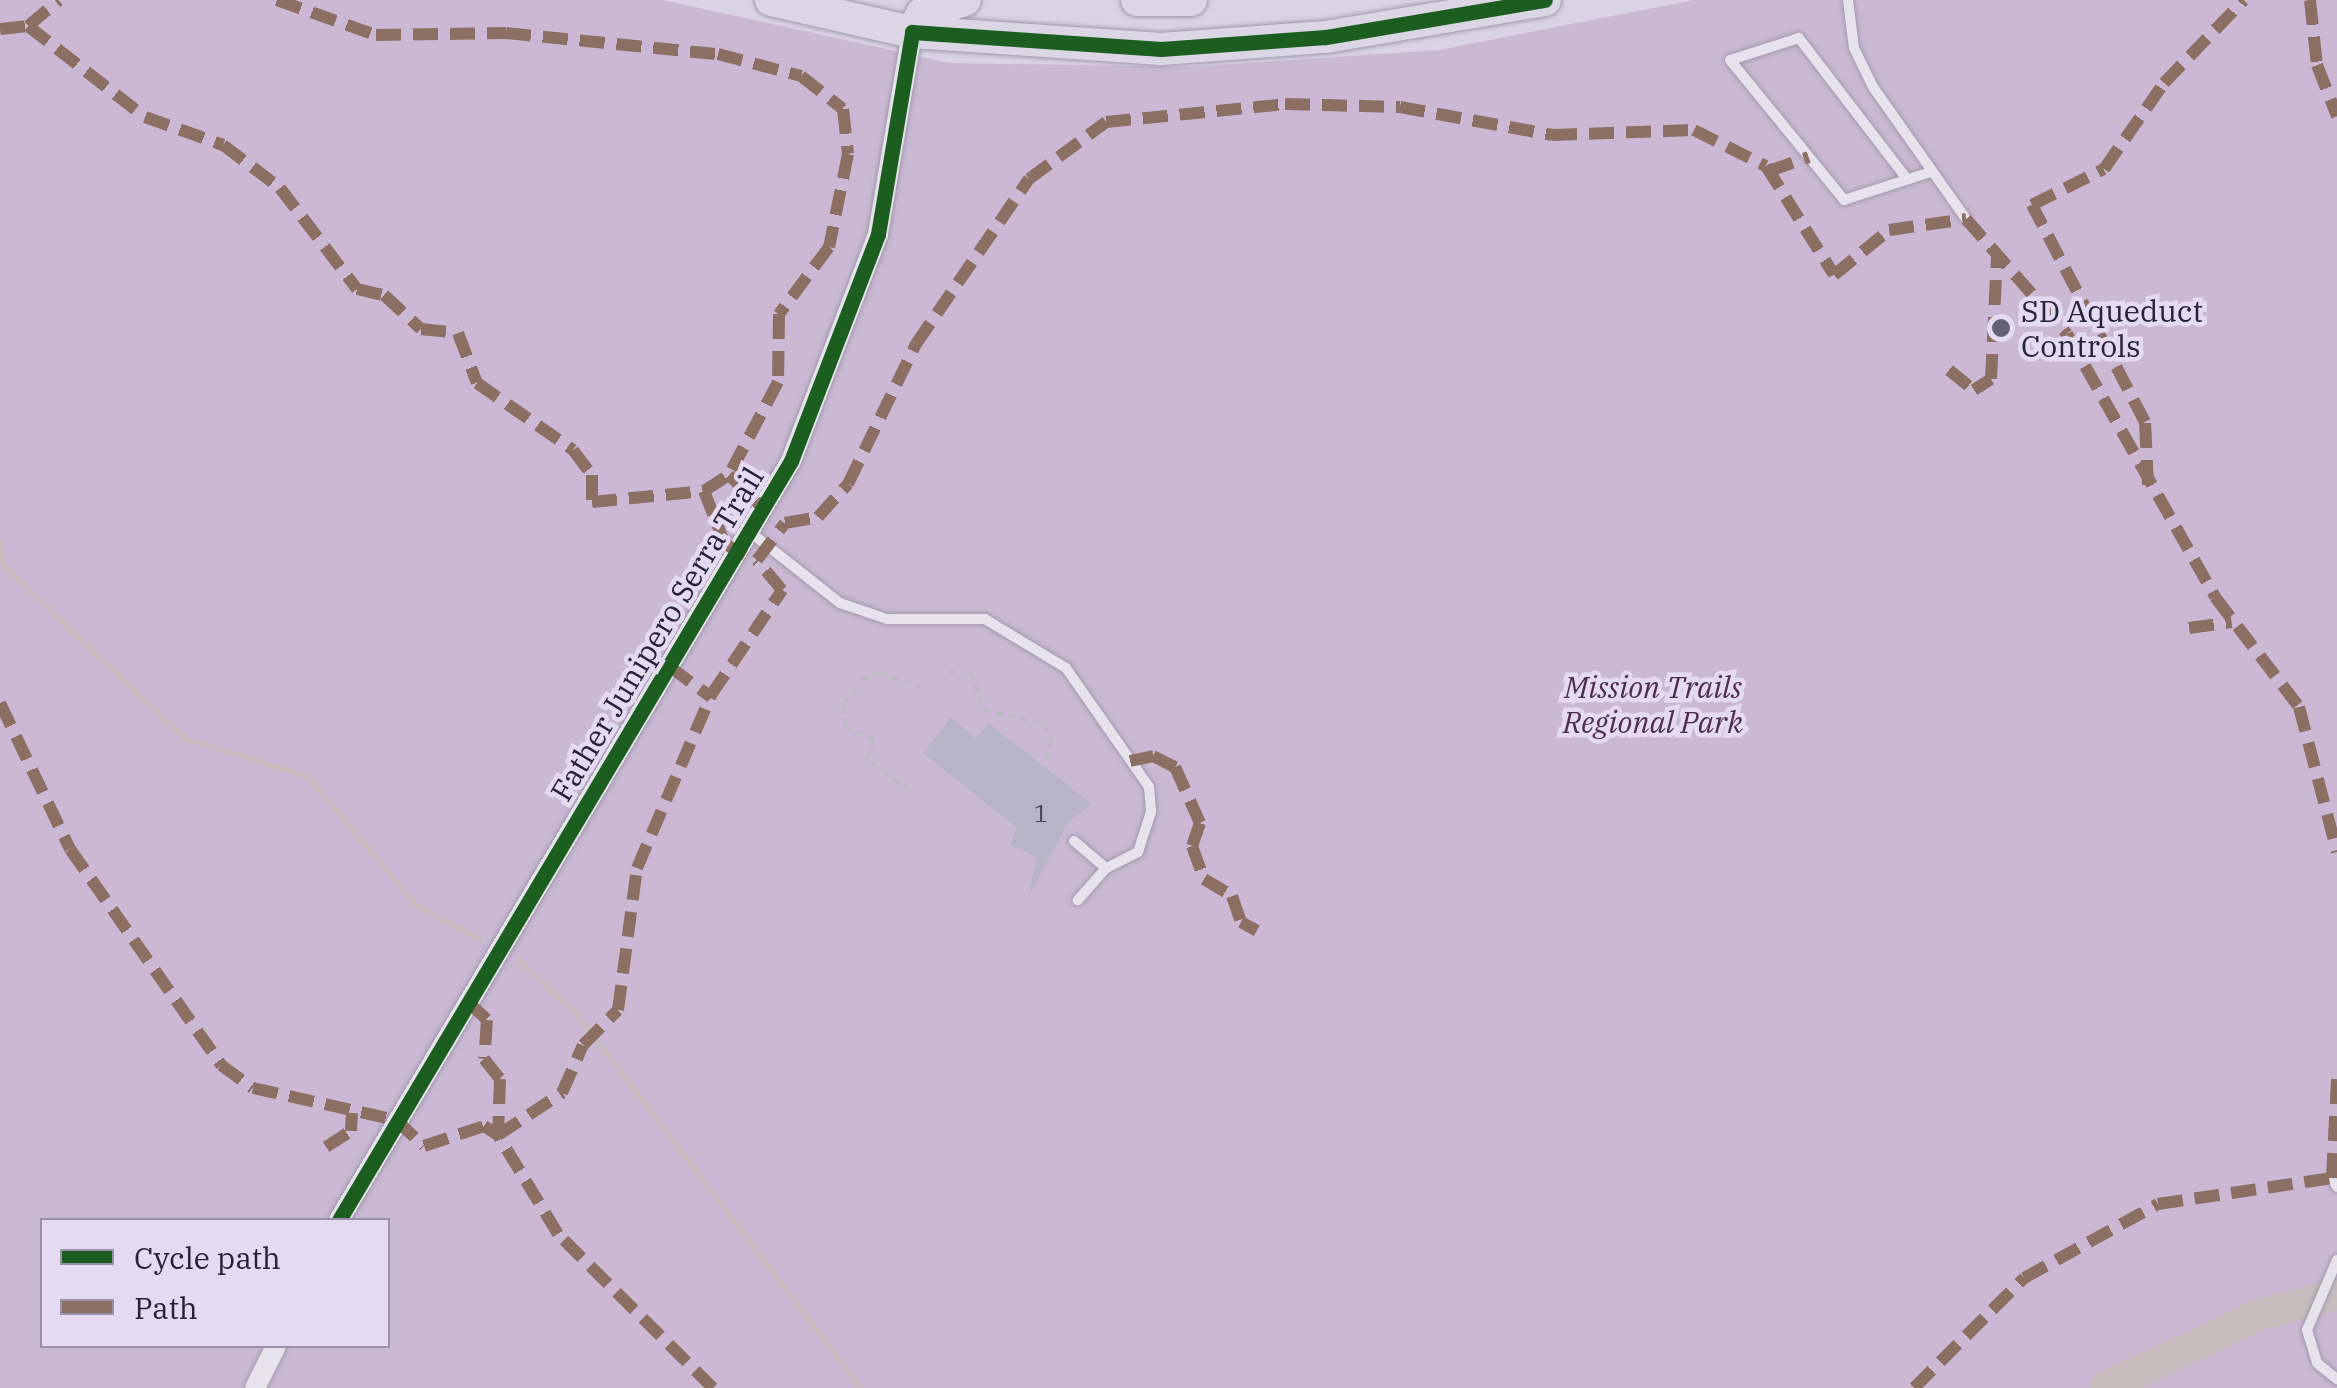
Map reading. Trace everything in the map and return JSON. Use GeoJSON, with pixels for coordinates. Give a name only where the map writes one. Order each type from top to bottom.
{"type":"FeatureCollection","features":[{"type":"Feature","properties":{"kind":"main road"},"geometry":{"type":"LineString","coordinates":[[771,0],[912,32],[1161,49],[1326,37],[1545,0]]}},
{"type":"Feature","properties":{"kind":"main road"},"geometry":{"type":"LineString","coordinates":[[912,32],[922,14],[965,0]]}},
{"type":"Feature","properties":{"kind":"main road"},"geometry":{"type":"LineString","coordinates":[[1138,0],[1191,0]]}},
{"type":"Feature","properties":{"kind":"street","name":"Father Junipero Serra Trail"},"geometry":{"type":"LineString","coordinates":[[340,1218],[750,532],[832,372],[878,234],[912,32]]}},
{"type":"Feature","properties":{"kind":"street"},"geometry":{"type":"LineString","coordinates":[[255,1388],[275,1348]]}},
{"type":"Feature","properties":{"kind":"lane"},"geometry":{"type":"LineString","coordinates":[[1848,0],[1854,48],[1930,172],[1966,219]]}},
{"type":"Feature","properties":{"kind":"lane"},"geometry":{"type":"LineString","coordinates":[[1906,180],[1798,38],[1730,60],[1844,200],[1906,180],[1930,172]]}},
{"type":"Feature","properties":{"kind":"lane"},"geometry":{"type":"LineString","coordinates":[[750,532],[840,603],[888,619],[985,619],[1066,668],[1149,788],[1138,852],[1106,868],[1078,900]]}},
{"type":"Feature","properties":{"kind":"lane"},"geometry":{"type":"LineString","coordinates":[[1074,842],[1106,868]]}},
{"type":"Feature","properties":{"kind":"lane"},"geometry":{"type":"LineString","coordinates":[[2337,1260],[2307,1330],[2317,1362],[2337,1379]]}},
{"type":"Feature","properties":{"kind":"path"},"geometry":{"type":"LineString","coordinates":[[948,672],[971,672],[984,710],[1044,725],[1052,740],[1043,766]]}},
{"type":"Feature","properties":{"kind":"path"},"geometry":{"type":"LineString","coordinates":[[910,790],[866,760],[874,739],[846,727],[843,704],[861,679],[879,674],[920,688]]}},
{"type":"Feature","properties":{"kind":"green space","name":"Mission Trails Regional Park"},"geometry":{"type":"Polygon","coordinates":[[[0,0],[663,0],[949,63],[1190,67],[1439,50],[1694,0],[2337,0],[2337,1388],[0,1388],[0,0]]]}},
{"type":"Feature","properties":{"kind":"building"},"geometry":{"type":"Polygon","coordinates":[[[951,718],[976,738],[988,723],[1092,804],[1068,823],[1028,898],[1037,857],[1010,845],[1017,828],[923,753],[951,718]]]}},
{"type":"Feature","properties":{"kind":"waterway"},"geometry":{"type":"LineString","coordinates":[[0,541],[3,565],[184,738],[307,776],[416,905],[479,939]]}},
{"type":"Feature","properties":{"kind":"waterway"},"geometry":{"type":"LineString","coordinates":[[517,959],[576,1013],[861,1388]]}},
{"type":"Feature","properties":{"kind":"waterway"},"geometry":{"type":"LineString","coordinates":[[2105,1388],[2258,1315],[2337,1294]]}},
{"type":"Feature","properties":{"kind":"marked path"},"geometry":{"type":"LineString","coordinates":[[0,29],[28,26],[59,0]]}},
{"type":"Feature","properties":{"kind":"marked path"},"geometry":{"type":"LineString","coordinates":[[277,0],[376,35],[506,33],[718,54],[801,76],[843,109],[848,154],[829,247],[779,314],[778,382],[729,475],[764,509]]}},
{"type":"Feature","properties":{"kind":"marked path"},"geometry":{"type":"LineString","coordinates":[[2148,485],[2145,422],[2032,205],[2104,169],[2164,83],[2244,0]]}},
{"type":"Feature","properties":{"kind":"marked path"},"geometry":{"type":"LineString","coordinates":[[2310,0],[2317,65],[2337,116]]}},
{"type":"Feature","properties":{"kind":"marked path"},"geometry":{"type":"LineString","coordinates":[[28,26],[145,117],[223,145],[280,188],[357,289],[384,295],[421,329],[458,333],[477,383],[573,450],[592,475],[592,502],[704,491],[729,475]]}},
{"type":"Feature","properties":{"kind":"marked path"},"geometry":{"type":"LineString","coordinates":[[713,1388],[558,1234],[498,1135],[562,1093],[583,1045],[618,1010],[637,868],[711,695],[782,590],[757,560],[785,523],[818,517],[848,484],[916,344],[1029,179],[1106,122],[1285,104],[1400,107],[1552,135],[1694,130],[1766,166],[1834,275],[1889,230],[1966,219],[2067,334],[2215,597],[2299,707],[2337,852]]}},
{"type":"Feature","properties":{"kind":"marked path"},"geometry":{"type":"LineString","coordinates":[[1769,171],[1809,157]]}},
{"type":"Feature","properties":{"kind":"marked path"},"geometry":{"type":"LineString","coordinates":[[1949,370],[1974,390],[1991,379],[1997,255]]}},
{"type":"Feature","properties":{"kind":"marked path"},"geometry":{"type":"LineString","coordinates":[[704,491],[725,544],[745,555]]}},
{"type":"Feature","properties":{"kind":"marked path"},"geometry":{"type":"LineString","coordinates":[[2189,628],[2232,622]]}},
{"type":"Feature","properties":{"kind":"marked path"},"geometry":{"type":"LineString","coordinates":[[670,667],[711,697]]}},
{"type":"Feature","properties":{"kind":"marked path"},"geometry":{"type":"LineString","coordinates":[[0,703],[70,849],[221,1065],[253,1088],[396,1120],[424,1146],[484,1126],[498,1135]]}},
{"type":"Feature","properties":{"kind":"marked path"},"geometry":{"type":"LineString","coordinates":[[1130,761],[1153,756],[1175,767],[1200,823],[1192,846],[1204,879],[1232,896],[1241,922],[1257,931]]}},
{"type":"Feature","properties":{"kind":"marked path"},"geometry":{"type":"LineString","coordinates":[[468,1002],[487,1020],[484,1059],[500,1079],[498,1135]]}},
{"type":"Feature","properties":{"kind":"marked path"},"geometry":{"type":"LineString","coordinates":[[2332,1178],[2337,1079]]}},
{"type":"Feature","properties":{"kind":"marked path"},"geometry":{"type":"LineString","coordinates":[[326,1147],[351,1131],[352,1113]]}},
{"type":"Feature","properties":{"kind":"marked path"},"geometry":{"type":"LineString","coordinates":[[1914,1388],[2024,1278],[2158,1204],[2332,1178]]}},
{"type":"Feature","properties":{"kind":"cycle path"},"geometry":{"type":"LineString","coordinates":[[340,1218],[791,461],[878,234],[912,32],[1161,49],[1326,37],[1545,0]]}},
{"type":"Feature","properties":{"kind":"place","name":"SD Aqueduct Controls"},"geometry":{"type":"Point","coordinates":[2001,328]}}]}
